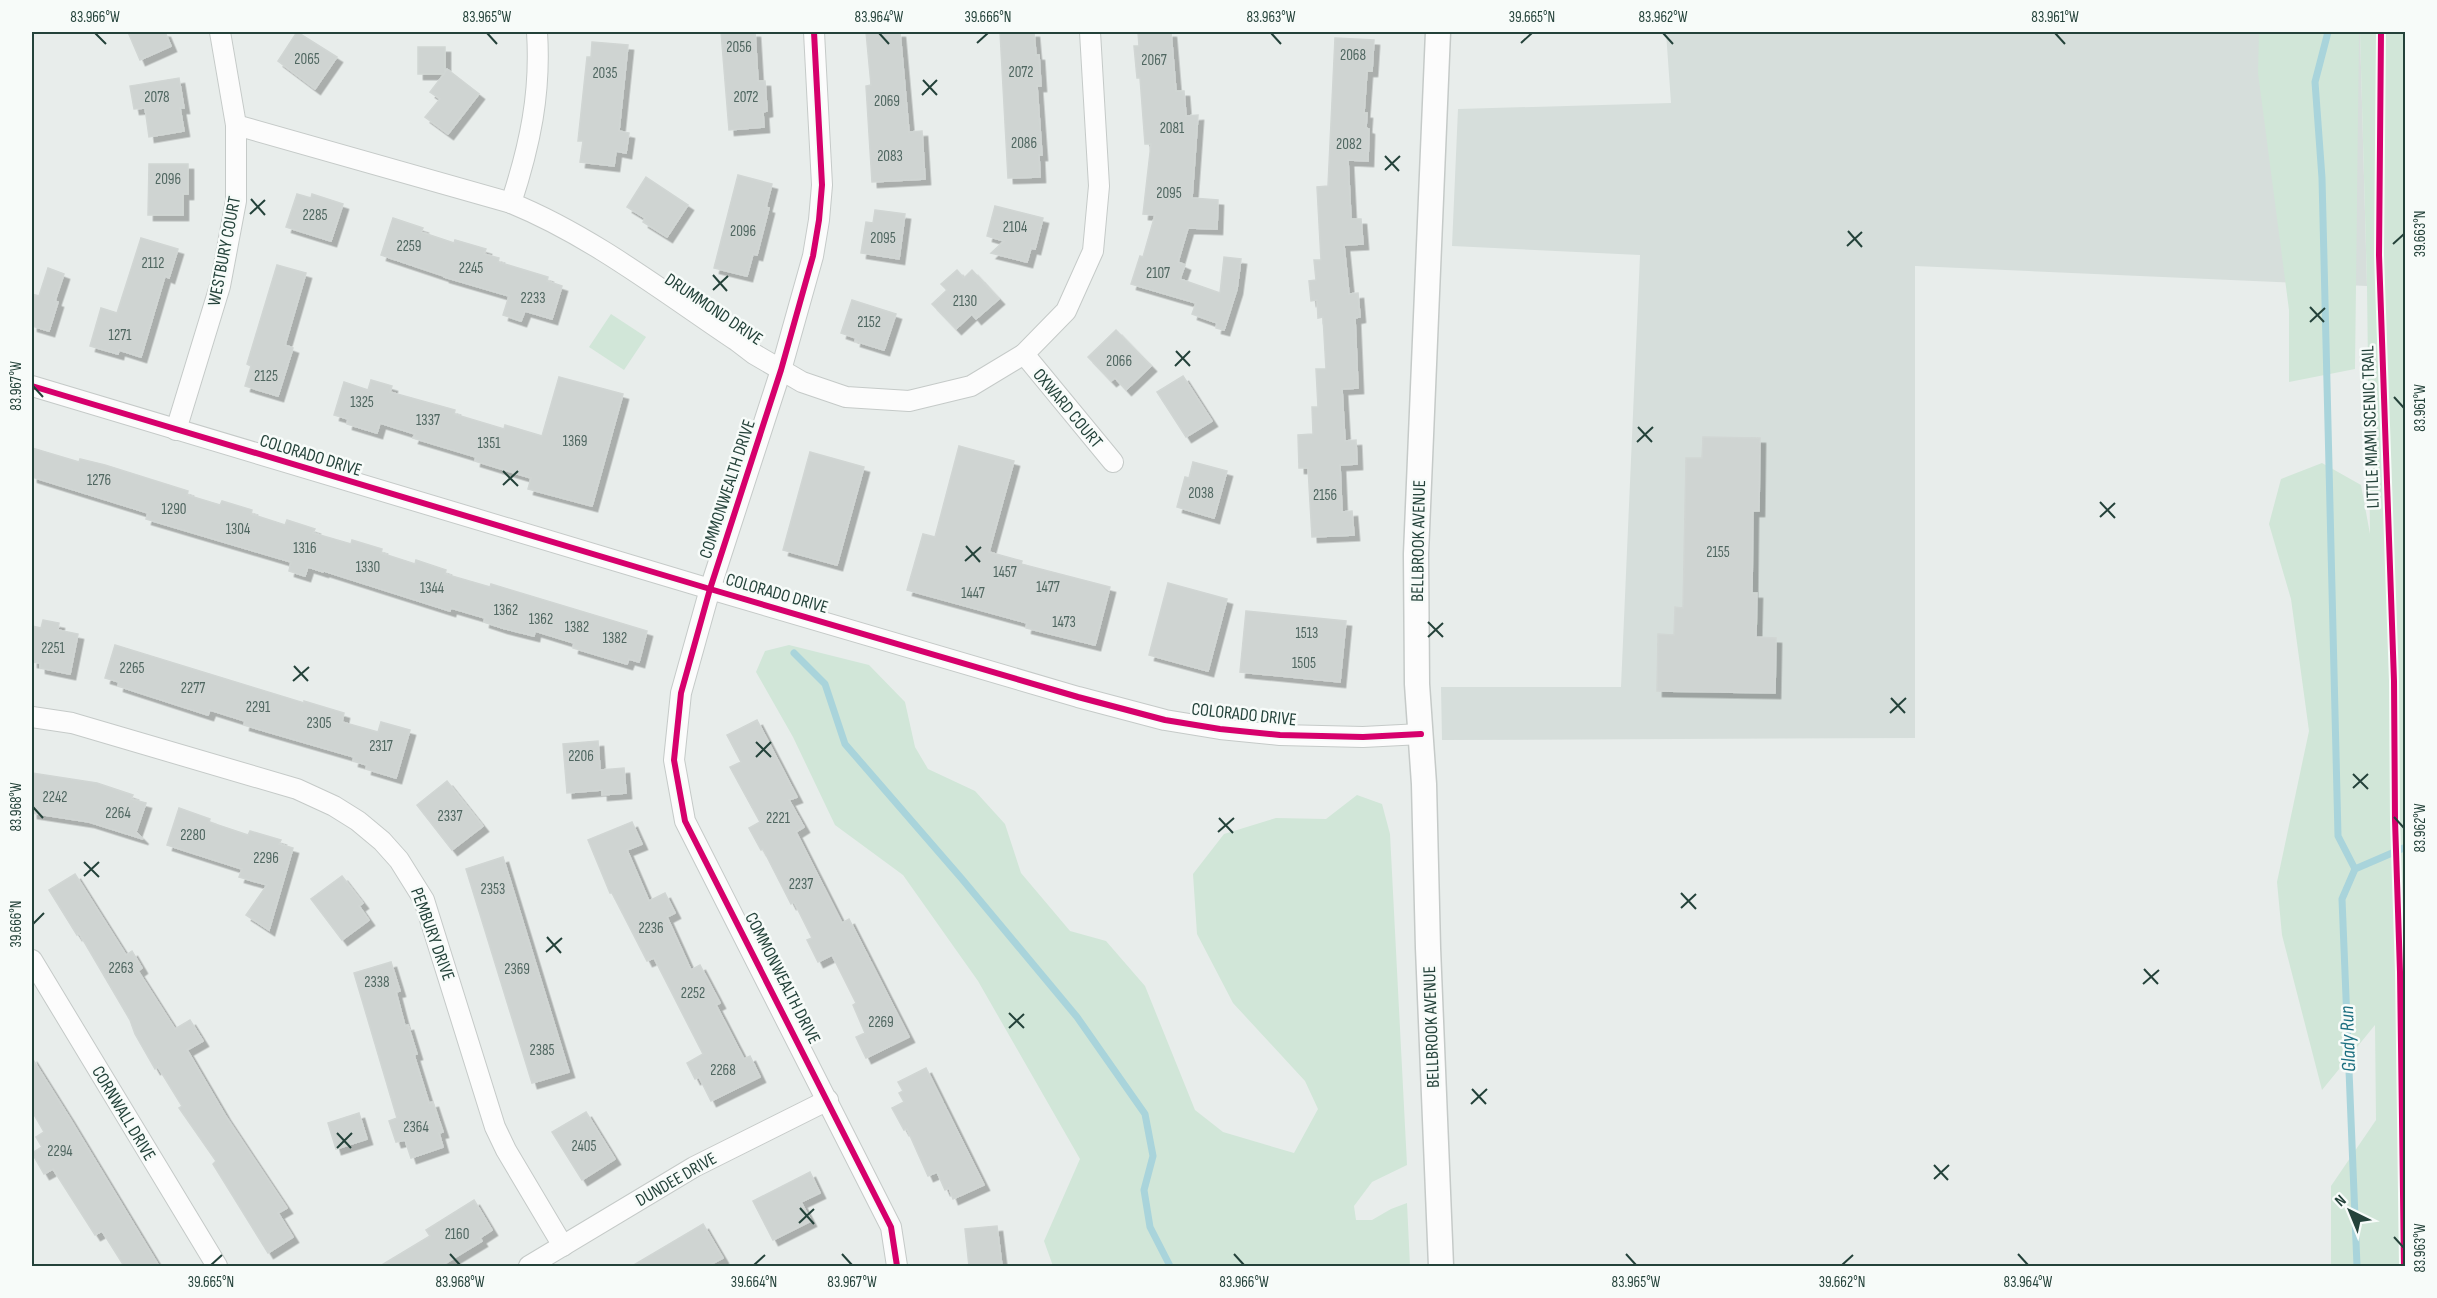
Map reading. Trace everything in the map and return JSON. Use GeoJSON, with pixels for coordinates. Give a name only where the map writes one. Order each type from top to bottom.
{"type":"FeatureCollection","features":[{"type":"Feature","properties":{"kind":"street","name":"WESTBURY COURT"},"geometry":{"type":"LineString","coordinates":[[176,430],[220,286],[236,201],[236,124],[220,32]]}},
{"type":"Feature","properties":{"kind":"street"},"geometry":{"type":"LineString","coordinates":[[511,203],[528,149],[536,98],[537,32]]}},
{"type":"Feature","properties":{"kind":"street","name":"COMMONWEALTH DRIVE"},"geometry":{"type":"LineString","coordinates":[[813,32],[822,185],[813,256],[781,370],[710,589],[681,693],[674,760],[685,820],[891,1227],[897,1266]]}},
{"type":"Feature","properties":{"kind":"street","name":"DRUMMOND DRIVE"},"geometry":{"type":"LineString","coordinates":[[236,124],[511,203],[541,215],[572,232],[802,382],[846,397],[909,401],[971,386],[1024,354],[1066,310],[1093,251],[1099,186],[1090,32]]}},
{"type":"Feature","properties":{"kind":"street","name":"BELLBROOK AVENUE"},"geometry":{"type":"LineString","coordinates":[[1438,32],[1416,554],[1417,684],[1421,734],[1441,1266]]}},
{"type":"Feature","properties":{"kind":"street","name":"OXWARD COURT"},"geometry":{"type":"LineString","coordinates":[[1024,354],[1113,462]]}},
{"type":"Feature","properties":{"kind":"street","name":"COLORADO DRIVE"},"geometry":{"type":"LineString","coordinates":[[32,386],[710,589],[1078,697],[1165,720],[1220,729],[1280,735],[1363,737],[1421,734]]}},
{"type":"Feature","properties":{"kind":"street","name":"PEMBURY DRIVE"},"geometry":{"type":"LineString","coordinates":[[32,717],[72,723],[297,789],[334,806],[358,821],[382,841],[399,860],[424,900],[495,1127],[506,1150],[563,1246]]}},
{"type":"Feature","properties":{"kind":"street","name":"CORNWALL DRIVE"},"geometry":{"type":"LineString","coordinates":[[32,960],[217,1266]]}},
{"type":"Feature","properties":{"kind":"street","name":"DUNDEE DRIVE"},"geometry":{"type":"LineString","coordinates":[[529,1266],[694,1167],[828,1100]]}},
{"type":"Feature","properties":{"kind":"shaded area"},"geometry":{"type":"Polygon","coordinates":[[[1666,32],[2360,32],[2367,286],[1915,266],[1915,738],[1442,740],[1441,687],[1621,687],[1640,255],[1452,246],[1458,109],[1671,103],[1666,32]]]}},
{"type":"Feature","properties":{"kind":"green space"},"geometry":{"type":"Polygon","coordinates":[[[2259,32],[2359,32],[2355,369],[2289,382],[2289,310],[2258,73],[2259,32]]]}},
{"type":"Feature","properties":{"kind":"green space"},"geometry":{"type":"Polygon","coordinates":[[[2360,32],[2406,32],[2405,1266],[2331,1266],[2331,1186],[2376,1120],[2375,1025],[2322,1090],[2282,935],[2277,882],[2309,731],[2291,599],[2269,524],[2281,479],[2322,463],[2361,485],[2370,534],[2367,286],[2360,32]]]}},
{"type":"Feature","properties":{"kind":"green space"},"geometry":{"type":"Polygon","coordinates":[[[611,314],[646,337],[624,370],[589,347],[611,314]]]}},
{"type":"Feature","properties":{"kind":"green space"},"geometry":{"type":"Polygon","coordinates":[[[789,645],[869,665],[905,702],[915,747],[928,769],[975,791],[1005,824],[1021,873],[1070,931],[1106,941],[1145,986],[1195,1110],[1223,1132],[1294,1153],[1318,1109],[1305,1081],[1233,1003],[1197,934],[1193,874],[1224,834],[1276,818],[1326,819],[1357,795],[1382,804],[1390,834],[1407,1165],[1372,1182],[1354,1206],[1356,1220],[1372,1220],[1407,1203],[1410,1266],[1053,1266],[1044,1241],[1080,1159],[978,981],[903,875],[835,825],[793,737],[756,672],[765,651],[789,645]]]}},
{"type":"Feature","properties":{"kind":"building"},"geometry":{"type":"Polygon","coordinates":[[[128,32],[165,32],[171,46],[140,60],[128,32]]]}},
{"type":"Feature","properties":{"kind":"building"},"geometry":{"type":"Polygon","coordinates":[[[297,32],[337,57],[315,89],[278,61],[297,32]]]}},
{"type":"Feature","properties":{"kind":"building"},"geometry":{"type":"Polygon","coordinates":[[[721,32],[755,32],[758,81],[765,81],[767,111],[763,112],[764,127],[729,130],[721,32]]]}},
{"type":"Feature","properties":{"kind":"building"},"geometry":{"type":"Polygon","coordinates":[[[866,32],[900,32],[909,132],[922,131],[925,179],[872,182],[866,86],[871,85],[866,32]]]}},
{"type":"Feature","properties":{"kind":"building"},"geometry":{"type":"Polygon","coordinates":[[[1000,32],[1034,32],[1036,55],[1039,55],[1041,86],[1037,86],[1042,155],[1039,155],[1040,177],[1008,178],[1000,32]]]}},
{"type":"Feature","properties":{"kind":"building"},"geometry":{"type":"Polygon","coordinates":[[[1138,32],[1171,32],[1176,91],[1184,91],[1186,116],[1198,115],[1192,198],[1218,200],[1217,229],[1188,228],[1178,262],[1185,265],[1180,279],[1220,293],[1224,257],[1241,259],[1237,289],[1224,330],[1216,328],[1217,323],[1192,314],[1196,303],[1131,284],[1140,256],[1143,257],[1155,215],[1143,214],[1151,144],[1145,144],[1140,78],[1137,78],[1134,46],[1139,46],[1138,32]]]}},
{"type":"Feature","properties":{"kind":"building"},"geometry":{"type":"Polygon","coordinates":[[[1335,38],[1374,40],[1372,71],[1367,71],[1364,113],[1367,113],[1366,128],[1369,129],[1368,161],[1348,160],[1351,219],[1361,219],[1363,244],[1344,245],[1349,294],[1358,293],[1360,317],[1355,318],[1358,388],[1342,389],[1345,441],[1356,440],[1357,464],[1340,465],[1342,512],[1352,511],[1354,535],[1312,537],[1308,468],[1299,468],[1298,435],[1313,434],[1312,407],[1318,407],[1316,369],[1326,369],[1323,317],[1318,318],[1317,300],[1311,301],[1309,281],[1316,280],[1314,260],[1321,260],[1317,187],[1328,186],[1335,38]]]}},
{"type":"Feature","properties":{"kind":"building"},"geometry":{"type":"Polygon","coordinates":[[[592,42],[628,45],[619,131],[629,133],[626,153],[616,151],[614,166],[580,162],[583,141],[578,141],[587,57],[591,57],[592,42]]]}},
{"type":"Feature","properties":{"kind":"building"},"geometry":{"type":"Polygon","coordinates":[[[418,47],[445,47],[445,72],[447,69],[479,94],[448,134],[425,117],[440,99],[430,92],[444,74],[418,74],[418,47]]]}},
{"type":"Feature","properties":{"kind":"building"},"geometry":{"type":"Polygon","coordinates":[[[179,78],[184,108],[180,108],[184,131],[149,137],[145,108],[134,109],[130,86],[179,78]]]}},
{"type":"Feature","properties":{"kind":"building"},"geometry":{"type":"Polygon","coordinates":[[[149,164],[188,164],[188,194],[183,194],[183,215],[148,215],[149,164]]]}},
{"type":"Feature","properties":{"kind":"building"},"geometry":{"type":"Polygon","coordinates":[[[738,175],[772,184],[766,207],[769,208],[757,255],[753,254],[747,276],[714,268],[738,175]]]}},
{"type":"Feature","properties":{"kind":"building"},"geometry":{"type":"Polygon","coordinates":[[[646,177],[688,205],[667,237],[643,222],[645,218],[627,207],[646,177]]]}},
{"type":"Feature","properties":{"kind":"building"},"geometry":{"type":"Polygon","coordinates":[[[297,194],[311,198],[312,194],[343,204],[331,241],[286,227],[297,194]]]}},
{"type":"Feature","properties":{"kind":"building"},"geometry":{"type":"Polygon","coordinates":[[[995,206],[1043,218],[1035,249],[1031,248],[1027,262],[991,253],[1004,241],[987,236],[995,206]]]}},
{"type":"Feature","properties":{"kind":"building"},"geometry":{"type":"Polygon","coordinates":[[[875,210],[905,214],[899,259],[861,253],[866,222],[873,223],[875,210]]]}},
{"type":"Feature","properties":{"kind":"building"},"geometry":{"type":"Polygon","coordinates":[[[393,218],[423,228],[421,232],[454,243],[455,240],[486,249],[484,254],[499,258],[498,262],[548,277],[547,281],[562,286],[552,319],[525,311],[521,321],[503,315],[509,296],[381,255],[393,218]]]}},
{"type":"Feature","properties":{"kind":"building"},"geometry":{"type":"Polygon","coordinates":[[[141,238],[178,249],[169,278],[165,276],[141,357],[119,350],[118,354],[90,346],[101,308],[117,313],[141,238]]]}},
{"type":"Feature","properties":{"kind":"building"},"geometry":{"type":"Polygon","coordinates":[[[277,265],[306,273],[285,345],[293,348],[278,396],[245,386],[251,366],[247,364],[277,265]]]}},
{"type":"Feature","properties":{"kind":"building"},"geometry":{"type":"Polygon","coordinates":[[[48,268],[64,274],[55,301],[58,302],[49,331],[32,326],[32,294],[39,296],[48,268]]]}},
{"type":"Feature","properties":{"kind":"building"},"geometry":{"type":"Polygon","coordinates":[[[957,270],[964,278],[972,270],[999,299],[976,319],[972,314],[956,329],[932,304],[947,290],[941,284],[957,270]]]}},
{"type":"Feature","properties":{"kind":"building"},"geometry":{"type":"Polygon","coordinates":[[[852,300],[896,314],[884,350],[855,341],[856,338],[841,333],[852,300]]]}},
{"type":"Feature","properties":{"kind":"building"},"geometry":{"type":"Polygon","coordinates":[[[1116,330],[1151,366],[1126,390],[1115,378],[1111,381],[1088,357],[1116,330]]]}},
{"type":"Feature","properties":{"kind":"building"},"geometry":{"type":"Polygon","coordinates":[[[1183,376],[1212,421],[1186,437],[1157,392],[1183,376]]]}},
{"type":"Feature","properties":{"kind":"building"},"geometry":{"type":"Polygon","coordinates":[[[559,377],[623,394],[592,506],[528,489],[531,478],[475,461],[476,457],[413,438],[415,434],[380,423],[377,433],[347,424],[348,419],[334,415],[344,382],[368,390],[371,380],[392,386],[390,392],[455,410],[454,414],[504,429],[505,425],[542,436],[559,377]]]}},
{"type":"Feature","properties":{"kind":"building"},"geometry":{"type":"Polygon","coordinates":[[[1703,437],[1760,438],[1759,511],[1753,511],[1752,593],[1757,593],[1756,637],[1776,638],[1775,693],[1657,691],[1658,634],[1674,635],[1675,607],[1683,608],[1686,458],[1702,458],[1703,437]]]}},
{"type":"Feature","properties":{"kind":"building"},"geometry":{"type":"Polygon","coordinates":[[[959,446],[1014,461],[989,552],[1022,561],[1021,564],[1110,587],[1095,645],[1026,628],[1027,623],[907,590],[923,534],[935,537],[959,446]]]}},
{"type":"Feature","properties":{"kind":"building"},"geometry":{"type":"Polygon","coordinates":[[[32,448],[79,462],[80,459],[105,465],[188,491],[187,495],[220,505],[222,501],[252,510],[251,514],[285,525],[287,520],[315,529],[313,533],[351,544],[352,540],[382,549],[381,553],[415,564],[416,560],[446,570],[445,574],[490,587],[491,584],[647,631],[639,662],[629,659],[627,664],[573,648],[574,643],[535,631],[534,636],[502,628],[484,622],[485,618],[451,608],[450,611],[324,571],[308,567],[305,576],[289,571],[291,562],[146,519],[148,513],[32,477],[32,448]]]}},
{"type":"Feature","properties":{"kind":"building"},"geometry":{"type":"Polygon","coordinates":[[[810,452],[864,467],[837,565],[783,550],[810,452]]]}},
{"type":"Feature","properties":{"kind":"building"},"geometry":{"type":"Polygon","coordinates":[[[1193,462],[1227,471],[1214,518],[1177,507],[1185,477],[1189,478],[1193,462]]]}},
{"type":"Feature","properties":{"kind":"building"},"geometry":{"type":"Polygon","coordinates":[[[1168,583],[1227,599],[1208,671],[1149,655],[1168,583]]]}},
{"type":"Feature","properties":{"kind":"building"},"geometry":{"type":"Polygon","coordinates":[[[1246,611],[1346,621],[1340,682],[1240,672],[1246,611]]]}},
{"type":"Feature","properties":{"kind":"building"},"geometry":{"type":"Polygon","coordinates":[[[43,620],[59,623],[58,630],[78,634],[70,674],[40,668],[40,663],[32,662],[32,626],[41,628],[43,620]]]}},
{"type":"Feature","properties":{"kind":"building"},"geometry":{"type":"Polygon","coordinates":[[[115,645],[304,703],[304,701],[344,713],[342,722],[378,732],[381,722],[410,730],[396,778],[366,769],[367,765],[353,761],[354,757],[244,725],[245,721],[210,710],[208,715],[118,686],[119,682],[105,678],[115,645]]]}},
{"type":"Feature","properties":{"kind":"building"},"geometry":{"type":"Polygon","coordinates":[[[757,720],[797,797],[789,800],[804,827],[796,832],[842,923],[849,919],[909,1037],[866,1058],[856,1037],[865,1033],[853,1005],[856,1003],[832,955],[818,962],[807,940],[812,938],[794,902],[791,904],[763,849],[761,850],[749,828],[760,822],[730,767],[741,762],[727,735],[757,720]]]}},
{"type":"Feature","properties":{"kind":"building"},"geometry":{"type":"Polygon","coordinates":[[[598,741],[600,770],[624,768],[626,793],[602,795],[602,790],[567,793],[563,744],[598,741]]]}},
{"type":"Feature","properties":{"kind":"building"},"geometry":{"type":"Polygon","coordinates":[[[32,773],[97,783],[133,795],[131,799],[146,803],[136,832],[143,839],[89,822],[32,813],[32,773]]]}},
{"type":"Feature","properties":{"kind":"building"},"geometry":{"type":"Polygon","coordinates":[[[447,781],[483,826],[452,850],[417,805],[447,781]]]}},
{"type":"Feature","properties":{"kind":"building"},"geometry":{"type":"Polygon","coordinates":[[[179,808],[210,819],[209,822],[248,835],[250,831],[281,840],[279,844],[293,848],[269,930],[246,915],[267,885],[239,877],[242,869],[167,845],[179,808]]]}},
{"type":"Feature","properties":{"kind":"building"},"geometry":{"type":"Polygon","coordinates":[[[632,822],[642,844],[627,850],[649,901],[665,893],[675,913],[667,917],[691,970],[700,965],[720,1003],[716,1005],[744,1059],[750,1056],[760,1077],[711,1101],[699,1077],[695,1079],[687,1063],[703,1054],[654,958],[647,961],[610,893],[588,840],[632,822]]]}},
{"type":"Feature","properties":{"kind":"building"},"geometry":{"type":"Polygon","coordinates":[[[503,857],[569,1072],[532,1083],[466,869],[503,857]]]}},
{"type":"Feature","properties":{"kind":"building"},"geometry":{"type":"Polygon","coordinates":[[[75,874],[126,955],[132,951],[142,968],[138,971],[175,1029],[190,1020],[203,1041],[187,1050],[225,1115],[287,1208],[278,1213],[293,1237],[268,1253],[213,1164],[216,1161],[179,1108],[182,1106],[158,1067],[155,1069],[135,1034],[130,1020],[79,933],[77,935],[49,890],[75,874]]]}},
{"type":"Feature","properties":{"kind":"building"},"geometry":{"type":"Polygon","coordinates":[[[342,876],[363,903],[359,906],[369,920],[342,940],[311,899],[342,876]]]}},
{"type":"Feature","properties":{"kind":"building"},"geometry":{"type":"Polygon","coordinates":[[[391,962],[400,991],[396,992],[405,1026],[408,1025],[417,1054],[414,1055],[429,1103],[433,1102],[443,1132],[439,1133],[443,1147],[411,1158],[405,1140],[396,1142],[389,1121],[397,1118],[354,973],[391,962]]]}},
{"type":"Feature","properties":{"kind":"building"},"geometry":{"type":"Polygon","coordinates":[[[32,1058],[159,1266],[124,1266],[102,1231],[95,1235],[53,1169],[44,1174],[32,1153],[42,1147],[36,1137],[44,1132],[32,1111],[32,1058]]]}},
{"type":"Feature","properties":{"kind":"building"},"geometry":{"type":"Polygon","coordinates":[[[926,1068],[984,1185],[953,1199],[949,1188],[945,1190],[937,1172],[928,1176],[907,1129],[904,1130],[892,1108],[904,1102],[899,1093],[903,1091],[898,1082],[926,1068]]]}},
{"type":"Feature","properties":{"kind":"building"},"geometry":{"type":"Polygon","coordinates":[[[586,1112],[615,1159],[582,1180],[552,1132],[586,1112]]]}},
{"type":"Feature","properties":{"kind":"building"},"geometry":{"type":"Polygon","coordinates":[[[359,1113],[367,1139],[336,1149],[328,1123],[359,1113]]]}},
{"type":"Feature","properties":{"kind":"building"},"geometry":{"type":"Polygon","coordinates":[[[810,1172],[820,1193],[801,1202],[811,1221],[773,1240],[753,1201],[810,1172]]]}},
{"type":"Feature","properties":{"kind":"building"},"geometry":{"type":"Polygon","coordinates":[[[474,1200],[492,1230],[480,1238],[482,1241],[441,1266],[380,1266],[430,1236],[426,1230],[474,1200]]]}},
{"type":"Feature","properties":{"kind":"building"},"geometry":{"type":"Polygon","coordinates":[[[703,1224],[723,1258],[708,1266],[632,1266],[703,1224]]]}},
{"type":"Feature","properties":{"kind":"building"},"geometry":{"type":"Polygon","coordinates":[[[997,1226],[1002,1266],[969,1266],[965,1229],[997,1226]]]}},
{"type":"Feature","properties":{"kind":"waterway"},"geometry":{"type":"LineString","coordinates":[[2328,32],[2315,82],[2322,178],[2338,836],[2355,869]]}},
{"type":"Feature","properties":{"kind":"waterway"},"geometry":{"type":"LineString","coordinates":[[794,653],[825,684],[845,744],[1077,1017],[1145,1114],[1153,1156],[1144,1190],[1150,1227],[1170,1266]]}},
{"type":"Feature","properties":{"kind":"waterway","name":"Glady Run"},"geometry":{"type":"LineString","coordinates":[[2357,1266],[2342,899],[2355,869],[2406,847]]}},
{"type":"Feature","properties":{"kind":"cycle path"},"geometry":{"type":"LineString","coordinates":[[814,32],[822,185],[813,256],[781,370],[710,589],[681,693],[674,760],[685,821],[891,1227],[897,1266]]}},
{"type":"Feature","properties":{"kind":"cycle path","name":"LITTLE MIAMI SCENIC TRAIL"},"geometry":{"type":"LineString","coordinates":[[2381,32],[2379,255],[2394,681],[2404,1266]]}},
{"type":"Feature","properties":{"kind":"cycle path"},"geometry":{"type":"LineString","coordinates":[[32,386],[710,589],[1078,697],[1165,720],[1220,729],[1280,735],[1363,737],[1421,734]]}}]}
